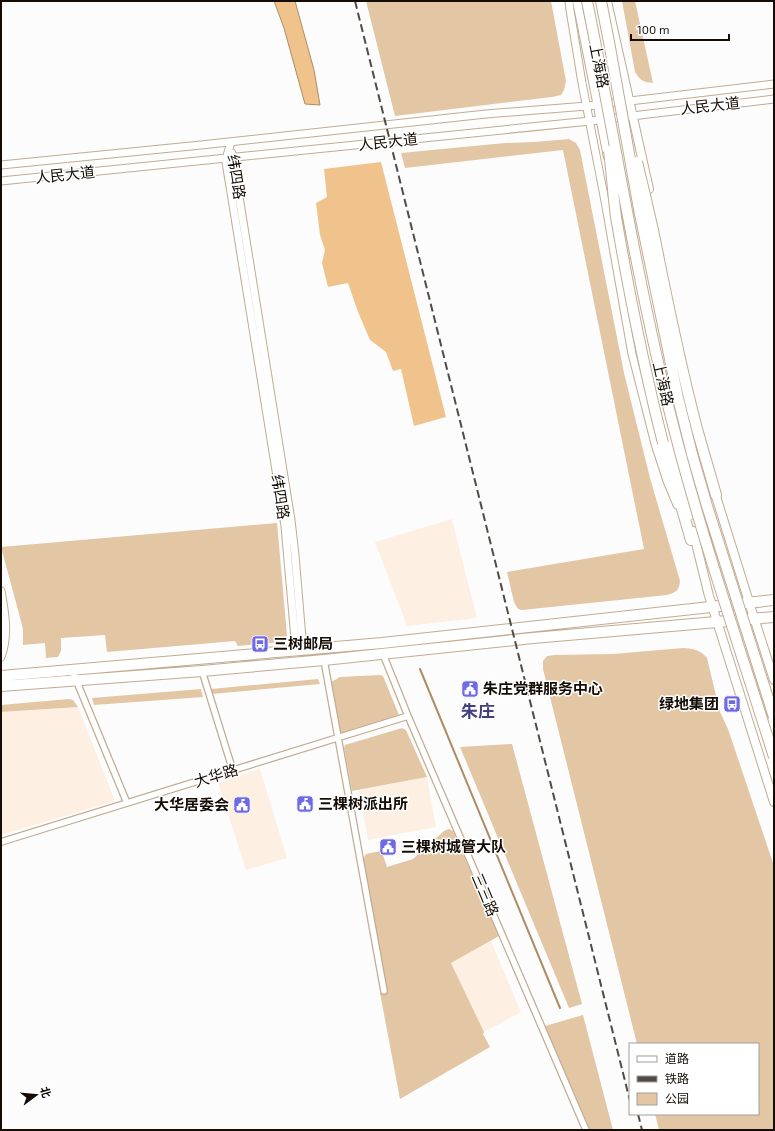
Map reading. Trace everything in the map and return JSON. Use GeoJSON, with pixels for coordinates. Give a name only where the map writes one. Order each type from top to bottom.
{"type":"FeatureCollection","features":[{"type":"Feature","properties":{"kind":"highway","name":"上海路"},"geometry":{"type":"LineString","coordinates":[[601,1],[639,209],[678,398],[707,506],[774,717]]}},
{"type":"Feature","properties":{"kind":"highway","name":"上海路"},"geometry":{"type":"LineString","coordinates":[[588,3],[632,241],[668,407],[697,513],[774,757]]}},
{"type":"Feature","properties":{"kind":"highway"},"geometry":{"type":"LineString","coordinates":[[588,3],[594,71],[609,151],[616,215],[638,334],[662,443],[692,540]]}},
{"type":"Feature","properties":{"kind":"highway"},"geometry":{"type":"LineString","coordinates":[[609,42],[648,206],[689,401],[716,495]]}},
{"type":"Feature","properties":{"kind":"highway"},"geometry":{"type":"LineString","coordinates":[[1,676],[382,643],[774,600]]}},
{"type":"Feature","properties":{"kind":"highway"},"geometry":{"type":"LineString","coordinates":[[1,686],[202,671],[533,638],[774,617]]}},
{"type":"Feature","properties":{"kind":"main road","name":"上海路"},"geometry":{"type":"LineString","coordinates":[[577,1],[648,354],[709,596],[774,802]]}},
{"type":"Feature","properties":{"kind":"main road","name":"上海路"},"geometry":{"type":"LineString","coordinates":[[607,1],[661,245],[677,330],[716,495],[774,680]]}},
{"type":"Feature","properties":{"kind":"street","name":"上海路"},"geometry":{"type":"LineString","coordinates":[[569,1],[632,354],[662,467],[692,540],[709,596]]}},
{"type":"Feature","properties":{"kind":"street","name":"人民大道"},"geometry":{"type":"LineString","coordinates":[[1,165],[486,114],[629,102],[774,84]]}},
{"type":"Feature","properties":{"kind":"street","name":"人民大道"},"geometry":{"type":"LineString","coordinates":[[1,181],[590,121],[774,99]]}},
{"type":"Feature","properties":{"kind":"street","name":"纬四路"},"geometry":{"type":"LineString","coordinates":[[231,142],[229,158],[291,520],[295,555],[299,650]]}},
{"type":"Feature","properties":{"kind":"street"},"geometry":{"type":"LineString","coordinates":[[1,592],[6,625],[1,657]]}},
{"type":"Feature","properties":{"kind":"street","name":"三三路"},"geometry":{"type":"LineString","coordinates":[[385,659],[408,716],[586,1130]]}},
{"type":"Feature","properties":{"kind":"street"},"geometry":{"type":"LineString","coordinates":[[324,660],[384,991]]}},
{"type":"Feature","properties":{"kind":"street"},"geometry":{"type":"LineString","coordinates":[[72,670],[127,803]]}},
{"type":"Feature","properties":{"kind":"street"},"geometry":{"type":"LineString","coordinates":[[202,671],[233,771]]}},
{"type":"Feature","properties":{"kind":"street","name":"大华路"},"geometry":{"type":"LineString","coordinates":[[1,842],[408,716]]}},
{"type":"Feature","properties":{"kind":"shaded area"},"geometry":{"type":"Polygon","coordinates":[[[274,1],[295,1],[314,70],[320,105],[305,104],[284,28],[274,1]]]}},
{"type":"Feature","properties":{"kind":"shaded area"},"geometry":{"type":"Polygon","coordinates":[[[381,162],[446,417],[414,426],[401,369],[393,371],[386,352],[370,340],[348,283],[328,287],[322,263],[325,250],[320,235],[316,203],[327,197],[324,169],[381,162]]]}},
{"type":"Feature","properties":{"kind":"shaded area"},"geometry":{"type":"Polygon","coordinates":[[[452,519],[477,618],[407,626],[375,542],[452,519]]]}},
{"type":"Feature","properties":{"kind":"shaded area"},"geometry":{"type":"Polygon","coordinates":[[[78,707],[115,801],[1,835],[1,712],[78,707]]]}},
{"type":"Feature","properties":{"kind":"shaded area"},"geometry":{"type":"Polygon","coordinates":[[[260,769],[287,858],[246,870],[218,783],[260,769]]]}},
{"type":"Feature","properties":{"kind":"shaded area"},"geometry":{"type":"Polygon","coordinates":[[[427,777],[436,827],[368,840],[359,790],[427,777]]]}},
{"type":"Feature","properties":{"kind":"shaded area"},"geometry":{"type":"Polygon","coordinates":[[[491,941],[521,1012],[484,1032],[451,963],[491,941]]]}},
{"type":"Feature","properties":{"kind":"green space"},"geometry":{"type":"Polygon","coordinates":[[[366,1],[551,1],[566,81],[564,90],[561,95],[552,97],[395,116],[366,1]]]}},
{"type":"Feature","properties":{"kind":"green space"},"geometry":{"type":"Polygon","coordinates":[[[622,1],[635,1],[653,83],[642,80],[635,72],[622,1]]]}},
{"type":"Feature","properties":{"kind":"green space"},"geometry":{"type":"Polygon","coordinates":[[[569,139],[576,143],[580,150],[624,373],[650,478],[680,581],[679,587],[676,591],[667,595],[522,610],[518,609],[514,602],[507,572],[644,549],[563,150],[405,168],[401,153],[505,143],[569,139]]]}},
{"type":"Feature","properties":{"kind":"green space"},"geometry":{"type":"Polygon","coordinates":[[[277,523],[287,636],[286,640],[281,642],[238,646],[235,641],[107,652],[105,635],[61,638],[61,651],[58,657],[46,658],[45,643],[23,645],[23,630],[21,621],[1,547],[277,523]]]}},
{"type":"Feature","properties":{"kind":"green space"},"geometry":{"type":"Polygon","coordinates":[[[683,648],[696,650],[707,658],[720,712],[728,729],[774,866],[774,1130],[659,1130],[655,1115],[759,1115],[759,1043],[637,1043],[543,669],[543,661],[547,656],[613,654],[683,648]]]}},
{"type":"Feature","properties":{"kind":"green space"},"geometry":{"type":"Polygon","coordinates":[[[383,676],[399,715],[341,733],[331,682],[340,677],[383,676]]]}},
{"type":"Feature","properties":{"kind":"green space"},"geometry":{"type":"Polygon","coordinates":[[[318,679],[320,684],[212,694],[211,689],[318,679]]]}},
{"type":"Feature","properties":{"kind":"green space"},"geometry":{"type":"Polygon","coordinates":[[[201,689],[203,697],[94,705],[92,698],[201,689]]]}},
{"type":"Feature","properties":{"kind":"green space"},"geometry":{"type":"Polygon","coordinates":[[[69,699],[73,700],[78,707],[1,712],[1,705],[69,699]]]}},
{"type":"Feature","properties":{"kind":"green space"},"geometry":{"type":"Polygon","coordinates":[[[402,728],[406,730],[427,777],[352,791],[344,748],[345,745],[402,728]]]}},
{"type":"Feature","properties":{"kind":"green space"},"geometry":{"type":"Polygon","coordinates":[[[512,744],[582,1004],[569,1008],[460,747],[512,744]]]}},
{"type":"Feature","properties":{"kind":"green space"},"geometry":{"type":"Polygon","coordinates":[[[449,829],[453,831],[499,936],[451,963],[490,1047],[400,1099],[380,993],[386,992],[363,859],[366,854],[381,851],[387,867],[413,859],[444,831],[449,829]]]}},
{"type":"Feature","properties":{"kind":"green space"},"geometry":{"type":"Polygon","coordinates":[[[583,1015],[613,1130],[590,1130],[545,1026],[583,1015]]]}},
{"type":"Feature","properties":{"kind":"waterway"},"geometry":{"type":"LineString","coordinates":[[420,669],[560,1008]]}},
{"type":"Feature","properties":{"kind":"railway"},"geometry":{"type":"LineString","coordinates":[[355,1],[629,1097]]}},
{"type":"Feature","properties":{"kind":"railway"},"geometry":{"type":"LineString","coordinates":[[638,1115],[642,1130]]}},
{"type":"Feature","properties":{"kind":"place","name":"三树邮局"},"geometry":{"type":"Point","coordinates":[260,644]}},
{"type":"Feature","properties":{"kind":"place","name":"朱庄党群服务中心"},"geometry":{"type":"Point","coordinates":[470,689]}},
{"type":"Feature","properties":{"kind":"place","name":"绿地集团"},"geometry":{"type":"Point","coordinates":[732,704]}},
{"type":"Feature","properties":{"kind":"place","name":"三棵树派出所"},"geometry":{"type":"Point","coordinates":[305,804]}},
{"type":"Feature","properties":{"kind":"place","name":"大华居委会"},"geometry":{"type":"Point","coordinates":[242,805]}},
{"type":"Feature","properties":{"kind":"place","name":"三棵树城管大队"},"geometry":{"type":"Point","coordinates":[388,847]}},
{"type":"Feature","properties":{"kind":"district","name":"朱庄"},"geometry":{"type":"Point","coordinates":[478,711]}}]}
